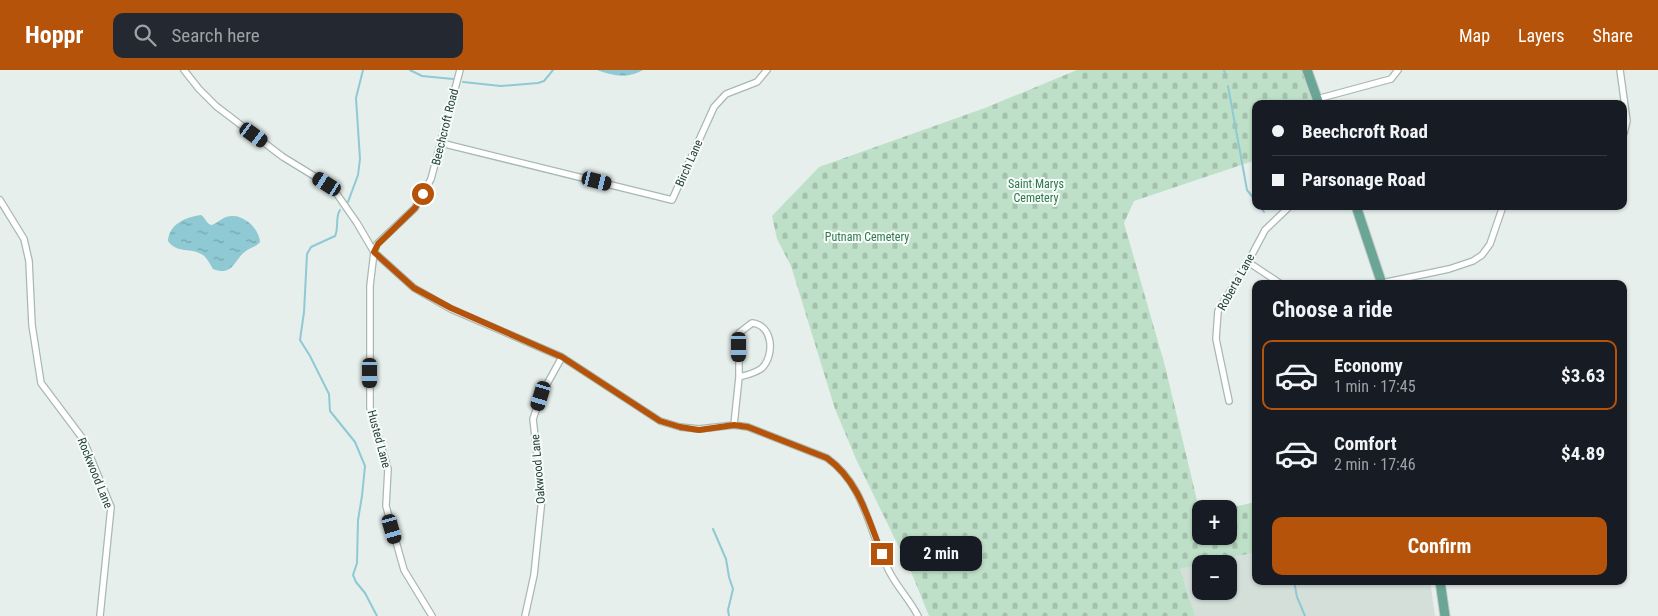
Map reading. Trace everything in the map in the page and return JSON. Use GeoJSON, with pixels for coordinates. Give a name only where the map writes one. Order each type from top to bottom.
{"type":"FeatureCollection","features":[{"type":"Feature","properties":{"kind":"main road"},"geometry":{"type":"LineString","coordinates":[[1307,70],[1317,100]]}},
{"type":"Feature","properties":{"kind":"main road"},"geometry":{"type":"LineString","coordinates":[[1357,210],[1381,280]]}},
{"type":"Feature","properties":{"kind":"main road"},"geometry":{"type":"LineString","coordinates":[[1441,585],[1445,616]]}},
{"type":"Feature","properties":{"kind":"street"},"geometry":{"type":"LineString","coordinates":[[184,70],[199,89],[228,115],[283,157],[332,187],[358,223],[374,252],[414,288],[451,308],[562,357],[660,421],[699,430],[734,425],[748,427],[827,458],[838,466],[846,474],[858,494],[889,571],[918,616]]}},
{"type":"Feature","properties":{"kind":"street","name":"Beechcroft Road"},"geometry":{"type":"LineString","coordinates":[[374,252],[378,244],[415,208],[432,180],[460,70]]}},
{"type":"Feature","properties":{"kind":"street","name":"Birch Lane"},"geometry":{"type":"LineString","coordinates":[[441,143],[672,200],[714,108],[726,94],[757,82],[767,70]]}},
{"type":"Feature","properties":{"kind":"street"},"geometry":{"type":"LineString","coordinates":[[1324,100],[1391,79],[1398,70]]}},
{"type":"Feature","properties":{"kind":"street"},"geometry":{"type":"LineString","coordinates":[[1620,70],[1624,100]]}},
{"type":"Feature","properties":{"kind":"street","name":"Rockwood Lane"},"geometry":{"type":"LineString","coordinates":[[0,200],[24,239],[27,254],[32,325],[41,383],[84,439],[111,508],[100,616]]}},
{"type":"Feature","properties":{"kind":"street","name":"Roberta Lane"},"geometry":{"type":"LineString","coordinates":[[1229,401],[1216,339],[1218,311],[1265,230],[1286,210]]}},
{"type":"Feature","properties":{"kind":"street"},"geometry":{"type":"LineString","coordinates":[[1400,280],[1449,269],[1473,261],[1482,255],[1490,244],[1503,210]]}},
{"type":"Feature","properties":{"kind":"street","name":"Husted Lane"},"geometry":{"type":"LineString","coordinates":[[374,252],[370,286],[370,408],[388,469],[386,506],[404,570],[432,616]]}},
{"type":"Feature","properties":{"kind":"street"},"geometry":{"type":"LineString","coordinates":[[1248,262],[1275,280]]}},
{"type":"Feature","properties":{"kind":"street"},"geometry":{"type":"LineString","coordinates":[[734,425],[739,376],[739,333],[752,323],[759,324],[767,330],[770,340],[768,355],[763,367],[753,373],[739,376]]}},
{"type":"Feature","properties":{"kind":"street","name":"Oakwood Lane"},"geometry":{"type":"LineString","coordinates":[[525,616],[534,576],[542,498],[533,420],[542,393],[562,357]]}},
{"type":"Feature","properties":{"kind":"shaded area"},"geometry":{"type":"Polygon","coordinates":[[[1252,553],[1252,585],[1431,585],[1435,616],[1195,616],[1180,569],[1192,566],[1192,600],[1237,600],[1237,556],[1252,553]]]}},
{"type":"Feature","properties":{"kind":"green space"},"geometry":{"type":"Polygon","coordinates":[[[1077,70],[1302,70],[1312,100],[1252,100],[1252,161],[1134,201],[1124,223],[1165,366],[1197,500],[1192,500],[1192,545],[1237,545],[1237,506],[1252,503],[1252,553],[1237,556],[1192,555],[1192,566],[1180,569],[1195,616],[929,616],[912,574],[856,459],[835,409],[791,266],[777,239],[772,216],[819,167],[985,108],[1077,70]]]}},
{"type":"Feature","properties":{"kind":"water"},"geometry":{"type":"Polygon","coordinates":[[[597,70],[643,70],[632,75],[620,76],[597,70]]]}},
{"type":"Feature","properties":{"kind":"water"},"geometry":{"type":"Polygon","coordinates":[[[201,215],[212,225],[226,217],[232,216],[243,219],[253,226],[260,242],[242,254],[230,269],[220,271],[213,269],[203,255],[194,251],[176,248],[168,241],[171,230],[179,222],[201,215]]]}},
{"type":"Feature","properties":{"kind":"waterway"},"geometry":{"type":"LineString","coordinates":[[348,202],[358,175],[360,159],[356,98],[363,70]]}},
{"type":"Feature","properties":{"kind":"waterway"},"geometry":{"type":"LineString","coordinates":[[410,70],[422,76],[453,79]]}},
{"type":"Feature","properties":{"kind":"waterway"},"geometry":{"type":"LineString","coordinates":[[463,82],[501,86],[538,83],[544,81],[553,70]]}},
{"type":"Feature","properties":{"kind":"waterway"},"geometry":{"type":"LineString","coordinates":[[1228,86],[1247,190],[1252,196]]}},
{"type":"Feature","properties":{"kind":"waterway"},"geometry":{"type":"LineString","coordinates":[[340,210],[335,236],[311,247],[307,254],[304,312],[300,340],[329,394],[330,411],[355,442],[365,466],[358,520],[357,563],[353,575],[377,616]]}},
{"type":"Feature","properties":{"kind":"waterway"},"geometry":{"type":"LineString","coordinates":[[713,529],[726,559],[733,589],[728,610],[729,616]]}},
{"type":"Feature","properties":{"kind":"waterway"},"geometry":{"type":"LineString","coordinates":[[1295,585],[1297,597],[1305,616]]}},
{"type":"Feature","properties":{"kind":"route"},"geometry":{"type":"LineString","coordinates":[[423,194],[415,208],[378,244],[374,252],[414,288],[451,308],[562,357],[660,421],[699,430],[734,425],[748,427],[827,458],[846,474],[858,494],[882,554]]}},
{"type":"Feature","properties":{"kind":"park label","name":"Saint Marys Cemetery"},"geometry":{"type":"Point","coordinates":[1036,191]}},
{"type":"Feature","properties":{"kind":"park label","name":"Putnam Cemetery"},"geometry":{"type":"Point","coordinates":[867,237]}}]}
